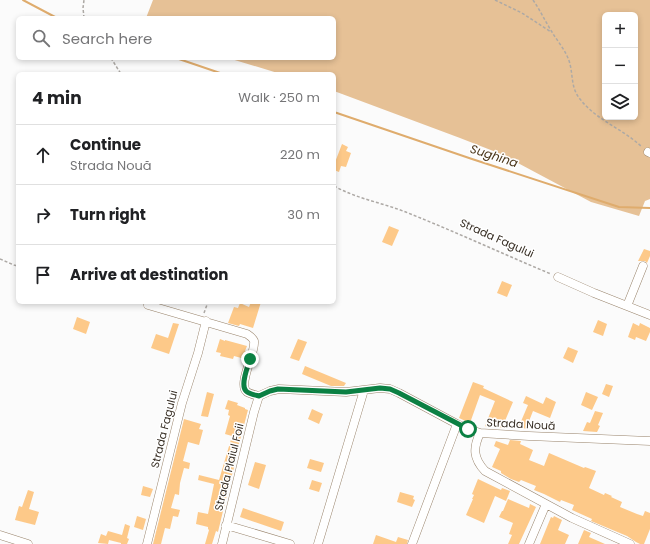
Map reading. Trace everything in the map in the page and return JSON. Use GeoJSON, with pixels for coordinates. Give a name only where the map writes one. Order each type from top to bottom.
{"type":"FeatureCollection","features":[{"type":"Feature","properties":{"kind":"street"},"geometry":{"type":"LineString","coordinates":[[627,306],[643,266]]}},
{"type":"Feature","properties":{"kind":"street"},"geometry":{"type":"LineString","coordinates":[[558,277],[650,316]]}},
{"type":"Feature","properties":{"kind":"street"},"geometry":{"type":"LineString","coordinates":[[148,304],[248,334],[254,342],[254,347],[245,377],[244,386],[248,393],[259,396]]}},
{"type":"Feature","properties":{"kind":"street","name":"Strada Fagului"},"geometry":{"type":"LineString","coordinates":[[147,544],[182,403],[198,353],[204,321]]}},
{"type":"Feature","properties":{"kind":"street","name":"Strada Nouă"},"geometry":{"type":"LineString","coordinates":[[259,396],[278,389],[346,392],[380,388],[390,389],[468,429],[480,433],[650,441]]}},
{"type":"Feature","properties":{"kind":"street"},"geometry":{"type":"LineString","coordinates":[[318,544],[364,390]]}},
{"type":"Feature","properties":{"kind":"street","name":"Strada Plaiul Foii"},"geometry":{"type":"LineString","coordinates":[[222,544],[259,396]]}},
{"type":"Feature","properties":{"kind":"street"},"geometry":{"type":"LineString","coordinates":[[412,544],[458,424]]}},
{"type":"Feature","properties":{"kind":"street"},"geometry":{"type":"LineString","coordinates":[[480,433],[476,442],[475,452],[476,458],[485,470],[572,518],[630,544]]}},
{"type":"Feature","properties":{"kind":"street"},"geometry":{"type":"LineString","coordinates":[[529,544],[546,504]]}},
{"type":"Feature","properties":{"kind":"street"},"geometry":{"type":"LineString","coordinates":[[226,525],[281,543],[290,544]]}},
{"type":"Feature","properties":{"kind":"street"},"geometry":{"type":"LineString","coordinates":[[0,534],[28,544]]}},
{"type":"Feature","properties":{"kind":"path"},"geometry":{"type":"LineString","coordinates":[[84,0],[84,16]]}},
{"type":"Feature","properties":{"kind":"path"},"geometry":{"type":"LineString","coordinates":[[495,0],[522,13],[552,33]]}},
{"type":"Feature","properties":{"kind":"path"},"geometry":{"type":"LineString","coordinates":[[533,0],[552,33],[564,50],[570,63],[573,85],[578,98],[597,116],[633,138],[649,152]]}},
{"type":"Feature","properties":{"kind":"path"},"geometry":{"type":"LineString","coordinates":[[112,60],[120,72]]}},
{"type":"Feature","properties":{"kind":"path","name":"Strada Fagului"},"geometry":{"type":"LineString","coordinates":[[336,187],[342,191],[396,208],[446,228],[558,277]]}},
{"type":"Feature","properties":{"kind":"path"},"geometry":{"type":"LineString","coordinates":[[0,259],[16,266]]}},
{"type":"Feature","properties":{"kind":"path"},"geometry":{"type":"LineString","coordinates":[[204,321],[208,304]]}},
{"type":"Feature","properties":{"kind":"shaded area"},"geometry":{"type":"Polygon","coordinates":[[[153,0],[650,0],[650,199],[645,201],[639,216],[591,202],[501,154],[336,92],[336,72],[274,72],[235,60],[336,60],[336,16],[147,16],[153,0]]]}},
{"type":"Feature","properties":{"kind":"building"},"geometry":{"type":"Polygon","coordinates":[[[342,144],[348,147],[346,151],[351,153],[346,167],[341,166],[339,172],[336,171],[336,160],[342,144]]]}},
{"type":"Feature","properties":{"kind":"building"},"geometry":{"type":"Polygon","coordinates":[[[389,226],[399,230],[392,246],[382,242],[389,226]]]}},
{"type":"Feature","properties":{"kind":"building"},"geometry":{"type":"Polygon","coordinates":[[[644,249],[650,251],[650,256],[647,263],[645,261],[638,261],[644,249]]]}},
{"type":"Feature","properties":{"kind":"building"},"geometry":{"type":"Polygon","coordinates":[[[502,281],[512,285],[507,297],[497,293],[502,281]]]}},
{"type":"Feature","properties":{"kind":"building"},"geometry":{"type":"Polygon","coordinates":[[[240,304],[242,304],[249,307],[250,304],[260,304],[253,328],[240,324],[239,326],[228,323],[234,307],[238,308],[240,304]]]}},
{"type":"Feature","properties":{"kind":"building"},"geometry":{"type":"Polygon","coordinates":[[[77,317],[90,322],[86,334],[73,329],[77,317]]]}},
{"type":"Feature","properties":{"kind":"building"},"geometry":{"type":"Polygon","coordinates":[[[598,320],[607,324],[603,336],[593,332],[598,320]]]}},
{"type":"Feature","properties":{"kind":"building"},"geometry":{"type":"Polygon","coordinates":[[[173,323],[179,324],[169,354],[151,348],[156,334],[168,338],[173,323]]]}},
{"type":"Feature","properties":{"kind":"building"},"geometry":{"type":"Polygon","coordinates":[[[633,323],[639,326],[640,323],[650,328],[646,341],[636,337],[635,340],[628,337],[633,323]]]}},
{"type":"Feature","properties":{"kind":"building"},"geometry":{"type":"Polygon","coordinates":[[[220,339],[247,346],[245,351],[247,352],[245,359],[234,356],[233,359],[220,356],[221,353],[216,352],[220,339]]]}},
{"type":"Feature","properties":{"kind":"building"},"geometry":{"type":"Polygon","coordinates":[[[298,339],[307,342],[299,361],[290,358],[298,339]]]}},
{"type":"Feature","properties":{"kind":"building"},"geometry":{"type":"Polygon","coordinates":[[[568,347],[578,351],[573,363],[563,358],[568,347]]]}},
{"type":"Feature","properties":{"kind":"building"},"geometry":{"type":"Polygon","coordinates":[[[305,366],[346,383],[344,386],[331,386],[302,374],[305,366]]]}},
{"type":"Feature","properties":{"kind":"building"},"geometry":{"type":"Polygon","coordinates":[[[473,382],[484,386],[483,388],[513,402],[502,428],[492,424],[490,428],[485,426],[495,401],[480,395],[470,423],[459,418],[473,382]]]}},
{"type":"Feature","properties":{"kind":"building"},"geometry":{"type":"Polygon","coordinates":[[[606,384],[613,386],[609,397],[602,394],[606,384]]]}},
{"type":"Feature","properties":{"kind":"building"},"geometry":{"type":"Polygon","coordinates":[[[207,392],[214,394],[208,417],[201,416],[207,392]]]}},
{"type":"Feature","properties":{"kind":"building"},"geometry":{"type":"Polygon","coordinates":[[[586,392],[598,397],[592,410],[581,405],[586,392]]]}},
{"type":"Feature","properties":{"kind":"building"},"geometry":{"type":"Polygon","coordinates":[[[526,396],[543,404],[546,397],[556,402],[550,418],[533,411],[526,429],[519,426],[528,405],[523,403],[526,396]]]}},
{"type":"Feature","properties":{"kind":"building"},"geometry":{"type":"Polygon","coordinates":[[[228,400],[238,403],[237,405],[248,410],[218,532],[216,531],[212,544],[205,544],[209,530],[208,527],[196,524],[198,512],[208,514],[214,484],[198,480],[199,475],[219,480],[232,436],[225,434],[230,416],[228,415],[229,410],[225,409],[228,400]]]}},
{"type":"Feature","properties":{"kind":"building"},"geometry":{"type":"Polygon","coordinates":[[[312,409],[323,414],[319,424],[308,419],[312,409]]]}},
{"type":"Feature","properties":{"kind":"building"},"geometry":{"type":"Polygon","coordinates":[[[595,411],[603,413],[597,432],[583,431],[587,422],[590,423],[595,411]]]}},
{"type":"Feature","properties":{"kind":"building"},"geometry":{"type":"Polygon","coordinates":[[[184,419],[201,424],[199,429],[203,430],[199,445],[188,442],[183,461],[190,463],[189,469],[184,468],[180,483],[179,495],[175,494],[171,508],[180,510],[178,517],[173,516],[170,529],[165,528],[161,544],[153,544],[184,419]]]}},
{"type":"Feature","properties":{"kind":"building"},"geometry":{"type":"Polygon","coordinates":[[[510,440],[521,441],[520,444],[533,450],[529,460],[544,466],[549,453],[584,468],[585,467],[596,471],[589,488],[604,495],[605,493],[612,496],[611,497],[622,502],[620,507],[637,514],[643,516],[645,511],[650,513],[650,529],[644,544],[640,544],[627,536],[591,521],[592,519],[572,510],[574,505],[561,500],[560,502],[534,490],[536,486],[521,480],[519,482],[511,479],[501,473],[501,471],[492,467],[500,449],[494,446],[496,441],[508,445],[510,440]]]}},
{"type":"Feature","properties":{"kind":"building"},"geometry":{"type":"Polygon","coordinates":[[[310,459],[324,463],[321,472],[307,468],[310,459]]]}},
{"type":"Feature","properties":{"kind":"building"},"geometry":{"type":"Polygon","coordinates":[[[255,462],[266,465],[259,489],[248,485],[255,462]]]}},
{"type":"Feature","properties":{"kind":"building"},"geometry":{"type":"Polygon","coordinates":[[[478,479],[501,490],[502,488],[510,491],[506,501],[495,496],[484,523],[466,515],[473,499],[474,495],[472,494],[478,479]]]}},
{"type":"Feature","properties":{"kind":"building"},"geometry":{"type":"Polygon","coordinates":[[[312,480],[322,483],[319,492],[309,489],[312,480]]]}},
{"type":"Feature","properties":{"kind":"building"},"geometry":{"type":"Polygon","coordinates":[[[143,486],[153,489],[150,497],[141,495],[143,486]]]}},
{"type":"Feature","properties":{"kind":"building"},"geometry":{"type":"Polygon","coordinates":[[[28,490],[34,492],[29,509],[39,512],[35,525],[15,520],[19,506],[22,507],[28,490]]]}},
{"type":"Feature","properties":{"kind":"building"},"geometry":{"type":"Polygon","coordinates":[[[400,492],[414,496],[413,499],[415,500],[412,507],[397,502],[400,492]]]}},
{"type":"Feature","properties":{"kind":"building"},"geometry":{"type":"Polygon","coordinates":[[[508,499],[529,508],[530,504],[536,507],[519,544],[508,544],[512,535],[509,534],[513,523],[499,517],[508,499]]]}},
{"type":"Feature","properties":{"kind":"building"},"geometry":{"type":"Polygon","coordinates":[[[243,508],[284,522],[281,531],[240,517],[243,508]]]}},
{"type":"Feature","properties":{"kind":"building"},"geometry":{"type":"Polygon","coordinates":[[[137,516],[146,519],[143,530],[134,527],[137,516]]]}},
{"type":"Feature","properties":{"kind":"building"},"geometry":{"type":"Polygon","coordinates":[[[554,516],[562,520],[558,530],[569,535],[565,544],[540,544],[551,517],[553,518],[554,516]]]}},
{"type":"Feature","properties":{"kind":"building"},"geometry":{"type":"Polygon","coordinates":[[[125,524],[130,526],[127,544],[121,544],[109,540],[108,544],[98,543],[101,534],[106,536],[108,531],[122,535],[125,524]]]}},
{"type":"Feature","properties":{"kind":"building"},"geometry":{"type":"Polygon","coordinates":[[[584,530],[591,533],[589,537],[605,544],[578,544],[584,530]]]}},
{"type":"Feature","properties":{"kind":"building"},"geometry":{"type":"Polygon","coordinates":[[[376,535],[396,542],[398,537],[408,540],[407,544],[373,544],[376,535]]]}},
{"type":"Feature","properties":{"kind":"waterway","name":"Sughina"},"geometry":{"type":"LineString","coordinates":[[23,0],[53,16]]}},
{"type":"Feature","properties":{"kind":"waterway","name":"Sughina"},"geometry":{"type":"LineString","coordinates":[[182,60],[217,72]]}},
{"type":"Feature","properties":{"kind":"waterway","name":"Sughina"},"geometry":{"type":"LineString","coordinates":[[336,113],[619,207],[650,208]]}},
{"type":"Feature","properties":{"kind":"route"},"geometry":{"type":"LineString","coordinates":[[250,359],[244,386],[248,393],[259,396],[265,392],[278,389],[346,392],[370,388],[390,389],[468,429]]}}]}
